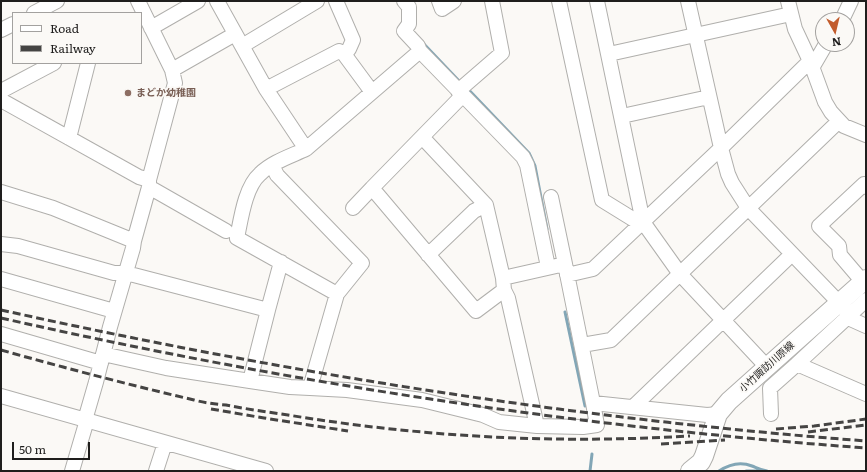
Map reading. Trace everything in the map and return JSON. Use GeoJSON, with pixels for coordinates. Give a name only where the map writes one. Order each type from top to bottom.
{"type":"FeatureCollection","features":[{"type":"Feature","properties":{"kind":"main road","name":"小竹諏訪川原線"},"geometry":{"type":"LineString","coordinates":[[690,471],[701,462],[718,414],[729,401],[767,366],[845,312],[865,281]]}},
{"type":"Feature","properties":{"kind":"street"},"geometry":{"type":"LineString","coordinates":[[36,12],[57,1]]}},
{"type":"Feature","properties":{"kind":"street"},"geometry":{"type":"LineString","coordinates":[[72,471],[176,83],[172,70],[146,20],[138,1]]}},
{"type":"Feature","properties":{"kind":"street"},"geometry":{"type":"LineString","coordinates":[[146,20],[198,1]]}},
{"type":"Feature","properties":{"kind":"street"},"geometry":{"type":"LineString","coordinates":[[217,1],[266,90],[306,149]]}},
{"type":"Feature","properties":{"kind":"street"},"geometry":{"type":"LineString","coordinates":[[242,46],[317,1]]}},
{"type":"Feature","properties":{"kind":"street"},"geometry":{"type":"LineString","coordinates":[[336,1],[352,40],[349,49],[344,54]]}},
{"type":"Feature","properties":{"kind":"street"},"geometry":{"type":"LineString","coordinates":[[404,1],[409,7],[409,24],[404,31],[418,46],[420,51],[462,89],[523,157],[527,165],[548,267]]}},
{"type":"Feature","properties":{"kind":"street"},"geometry":{"type":"LineString","coordinates":[[438,1],[442,9],[454,1]]}},
{"type":"Feature","properties":{"kind":"street"},"geometry":{"type":"LineString","coordinates":[[353,208],[422,137],[462,89],[502,53],[492,1]]}},
{"type":"Feature","properties":{"kind":"street"},"geometry":{"type":"LineString","coordinates":[[559,1],[602,200],[636,221],[643,222]]}},
{"type":"Feature","properties":{"kind":"street"},"geometry":{"type":"LineString","coordinates":[[597,1],[643,222],[680,274],[767,366]]}},
{"type":"Feature","properties":{"kind":"street"},"geometry":{"type":"LineString","coordinates":[[688,1],[721,148],[728,174],[737,192],[748,208],[845,312],[866,326]]}},
{"type":"Feature","properties":{"kind":"street"},"geometry":{"type":"LineString","coordinates":[[846,12],[851,1]]}},
{"type":"Feature","properties":{"kind":"street"},"geometry":{"type":"LineString","coordinates":[[609,54],[696,35],[789,7],[795,29],[825,102],[839,121],[850,129],[866,135]]}},
{"type":"Feature","properties":{"kind":"street"},"geometry":{"type":"LineString","coordinates":[[1,30],[12,24]]}},
{"type":"Feature","properties":{"kind":"street"},"geometry":{"type":"LineString","coordinates":[[172,70],[235,34]]}},
{"type":"Feature","properties":{"kind":"street"},"geometry":{"type":"LineString","coordinates":[[266,90],[339,51],[344,54],[372,92]]}},
{"type":"Feature","properties":{"kind":"street"},"geometry":{"type":"LineString","coordinates":[[337,294],[237,238],[247,196],[259,174],[272,165],[306,149],[420,51]]}},
{"type":"Feature","properties":{"kind":"street"},"geometry":{"type":"LineString","coordinates":[[372,188],[476,311],[504,284],[548,267],[593,269],[811,65],[820,52]]}},
{"type":"Feature","properties":{"kind":"street"},"geometry":{"type":"LineString","coordinates":[[1,93],[3,90],[52,64]]}},
{"type":"Feature","properties":{"kind":"street"},"geometry":{"type":"LineString","coordinates":[[69,138],[88,64]]}},
{"type":"Feature","properties":{"kind":"street"},"geometry":{"type":"LineString","coordinates":[[622,116],[709,97]]}},
{"type":"Feature","properties":{"kind":"street"},"geometry":{"type":"LineString","coordinates":[[1,100],[139,177],[226,231]]}},
{"type":"Feature","properties":{"kind":"street"},"geometry":{"type":"LineString","coordinates":[[582,345],[611,340],[839,121]]}},
{"type":"Feature","properties":{"kind":"street"},"geometry":{"type":"LineString","coordinates":[[422,137],[486,205],[537,426]]}},
{"type":"Feature","properties":{"kind":"street"},"geometry":{"type":"LineString","coordinates":[[272,165],[277,175],[362,263],[337,294],[310,388]]}},
{"type":"Feature","properties":{"kind":"street"},"geometry":{"type":"LineString","coordinates":[[865,281],[840,255],[839,246],[819,226],[864,184],[866,187]]}},
{"type":"Feature","properties":{"kind":"street"},"geometry":{"type":"LineString","coordinates":[[1,192],[53,208],[134,241]]}},
{"type":"Feature","properties":{"kind":"street"},"geometry":{"type":"LineString","coordinates":[[1,334],[102,358],[290,387],[347,390],[422,400],[483,415],[499,422],[537,426],[583,427],[597,425],[551,197]]}},
{"type":"Feature","properties":{"kind":"street"},"geometry":{"type":"LineString","coordinates":[[428,255],[474,211],[486,205]]}},
{"type":"Feature","properties":{"kind":"street"},"geometry":{"type":"LineString","coordinates":[[1,244],[18,246],[114,273],[126,273],[268,310]]}},
{"type":"Feature","properties":{"kind":"street"},"geometry":{"type":"LineString","coordinates":[[633,406],[792,254]]}},
{"type":"Feature","properties":{"kind":"street"},"geometry":{"type":"LineString","coordinates":[[250,381],[281,262]]}},
{"type":"Feature","properties":{"kind":"street"},"geometry":{"type":"LineString","coordinates":[[1,279],[114,311]]}},
{"type":"Feature","properties":{"kind":"street"},"geometry":{"type":"LineString","coordinates":[[771,414],[770,388],[797,364],[845,312],[866,300]]}},
{"type":"Feature","properties":{"kind":"street"},"geometry":{"type":"LineString","coordinates":[[797,364],[866,394]]}},
{"type":"Feature","properties":{"kind":"street"},"geometry":{"type":"LineString","coordinates":[[1,396],[266,471]]}},
{"type":"Feature","properties":{"kind":"street"},"geometry":{"type":"LineString","coordinates":[[593,403],[633,406],[707,415],[718,414]]}},
{"type":"Feature","properties":{"kind":"street"},"geometry":{"type":"LineString","coordinates":[[156,471],[165,443]]}},
{"type":"Feature","properties":{"kind":"waterway"},"geometry":{"type":"LineString","coordinates":[[423,43],[461,83]]}},
{"type":"Feature","properties":{"kind":"waterway"},"geometry":{"type":"LineString","coordinates":[[467,88],[529,153],[535,166],[547,229]]}},
{"type":"Feature","properties":{"kind":"waterway"},"geometry":{"type":"LineString","coordinates":[[565,312],[585,406]]}},
{"type":"Feature","properties":{"kind":"waterway"},"geometry":{"type":"LineString","coordinates":[[590,471],[592,454]]}},
{"type":"Feature","properties":{"kind":"waterway"},"geometry":{"type":"LineString","coordinates":[[719,471],[730,465],[739,464],[748,465],[767,471]]}},
{"type":"Feature","properties":{"kind":"waterway"},"geometry":{"type":"LineString","coordinates":[[746,471],[759,471]]}},
{"type":"Feature","properties":{"kind":"railway"},"geometry":{"type":"LineString","coordinates":[[1,310],[215,354],[431,391],[648,420],[757,432],[866,441]]}},
{"type":"Feature","properties":{"kind":"railway"},"geometry":{"type":"LineString","coordinates":[[1,318],[215,362],[323,382],[431,399],[539,415],[648,428],[866,448]]}},
{"type":"Feature","properties":{"kind":"railway"},"geometry":{"type":"LineString","coordinates":[[1,350],[202,402],[338,423],[388,429],[488,437],[538,439],[690,436]]}},
{"type":"Feature","properties":{"kind":"railway"},"geometry":{"type":"LineString","coordinates":[[211,409],[348,431]]}},
{"type":"Feature","properties":{"kind":"railway"},"geometry":{"type":"LineString","coordinates":[[776,429],[814,426],[866,419]]}},
{"type":"Feature","properties":{"kind":"railway"},"geometry":{"type":"LineString","coordinates":[[808,432],[866,425]]}},
{"type":"Feature","properties":{"kind":"railway"},"geometry":{"type":"LineString","coordinates":[[661,444],[725,440]]}},
{"type":"Feature","properties":{"kind":"place","name":"まどか幼稚園"},"geometry":{"type":"Point","coordinates":[128,93]}}]}
